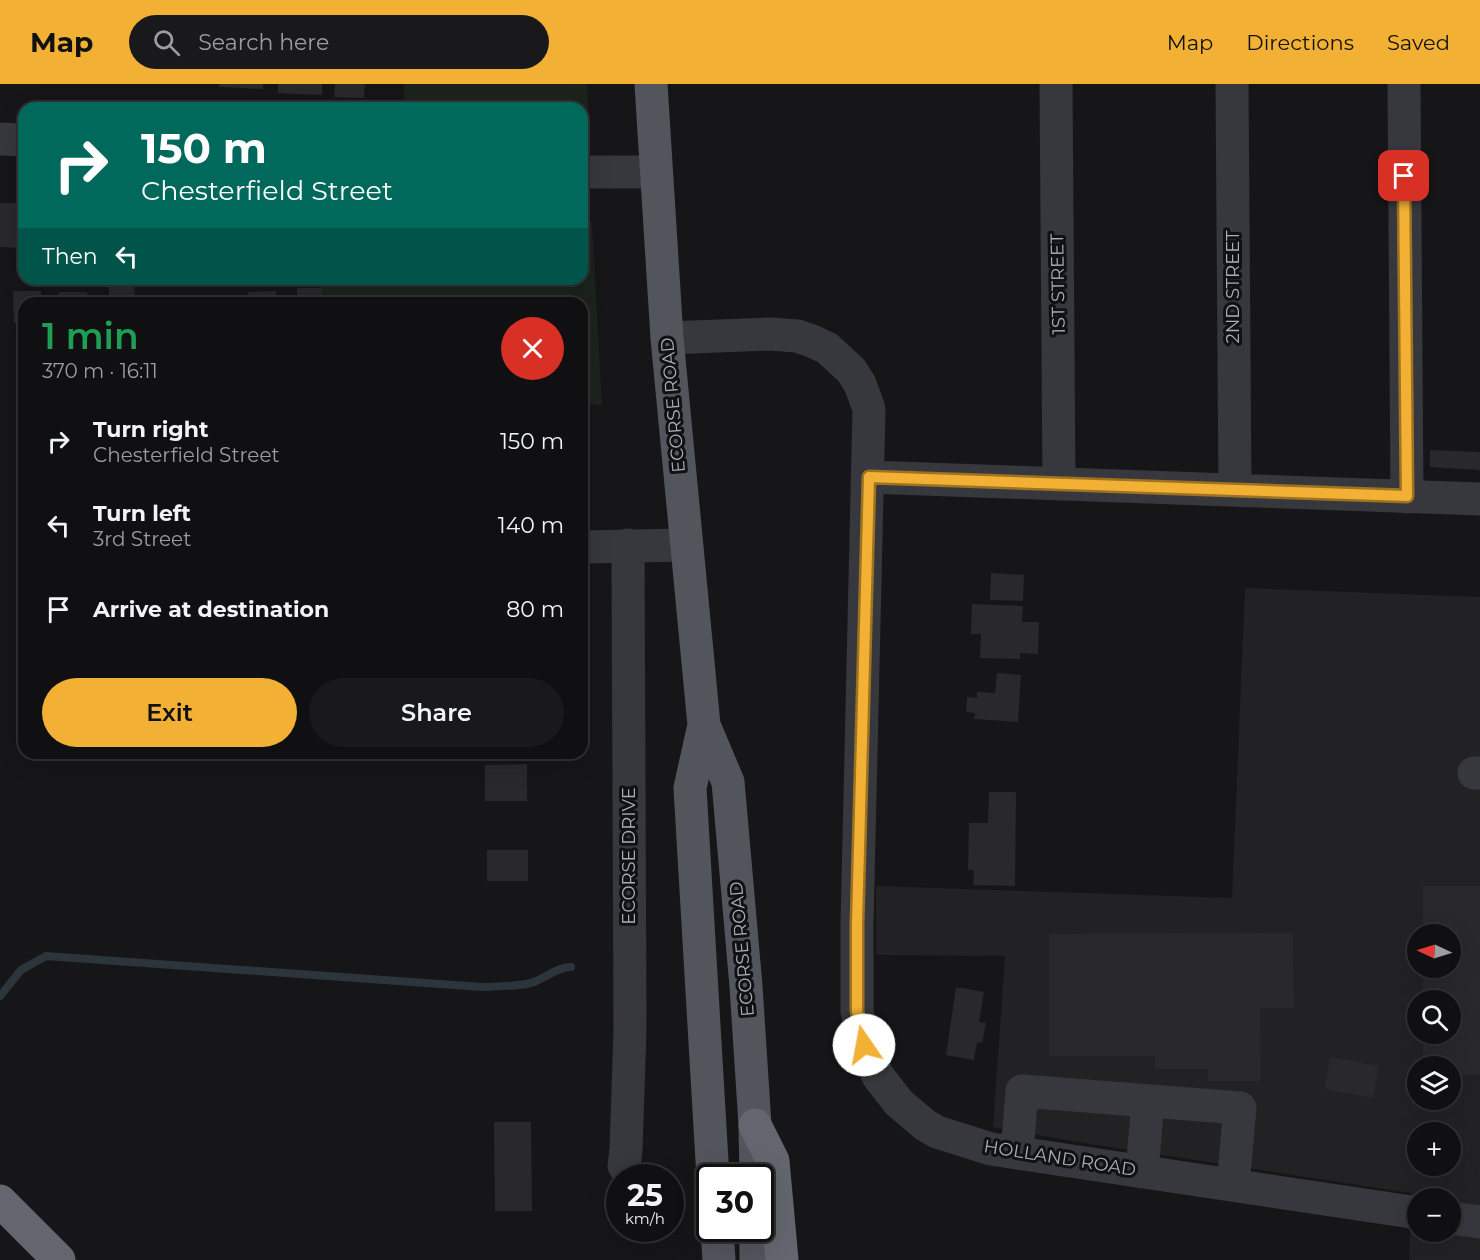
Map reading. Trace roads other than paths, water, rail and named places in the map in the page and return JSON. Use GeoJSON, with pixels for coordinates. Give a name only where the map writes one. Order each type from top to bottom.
{"type":"FeatureCollection","features":[{"type":"Feature","properties":{"kind":"highway"},"geometry":{"type":"LineString","coordinates":[[755,1125],[773,1161],[782,1260]]}},
{"type":"Feature","properties":{"kind":"highway"},"geometry":{"type":"LineString","coordinates":[[0,1201],[59,1260]]}},
{"type":"Feature","properties":{"kind":"main road","name":"ECORSE ROAD"},"geometry":{"type":"LineString","coordinates":[[651,84],[667,338],[685,545],[704,725],[728,782],[755,1125],[756,1164]]}},
{"type":"Feature","properties":{"kind":"main road","name":"ECORSE ROAD"},"geometry":{"type":"LineString","coordinates":[[704,725],[690,788],[712,1164]]}},
{"type":"Feature","properties":{"kind":"main road"},"geometry":{"type":"LineString","coordinates":[[718,1242],[719,1260]]}},
{"type":"Feature","properties":{"kind":"main road"},"geometry":{"type":"LineString","coordinates":[[756,1242],[756,1260]]}},
{"type":"Feature","properties":{"kind":"street","name":"1ST STREET"},"geometry":{"type":"LineString","coordinates":[[1056,84],[1059,484]]}},
{"type":"Feature","properties":{"kind":"street","name":"2ND STREET"},"geometry":{"type":"LineString","coordinates":[[1232,84],[1235,490]]}},
{"type":"Feature","properties":{"kind":"street"},"geometry":{"type":"LineString","coordinates":[[1404,84],[1407,496]]}},
{"type":"Feature","properties":{"kind":"street"},"geometry":{"type":"LineString","coordinates":[[0,139],[18,140]]}},
{"type":"Feature","properties":{"kind":"street"},"geometry":{"type":"LineString","coordinates":[[588,172],[656,172]]}},
{"type":"Feature","properties":{"kind":"street","name":"HOLLAND ROAD"},"geometry":{"type":"LineString","coordinates":[[667,338],[770,334],[797,336],[827,348],[851,370],[860,384],[869,409],[857,1011],[864,1045],[878,1076],[899,1103],[937,1132],[991,1149],[1407,1211]]}},
{"type":"Feature","properties":{"kind":"street"},"geometry":{"type":"LineString","coordinates":[[869,477],[1480,499]]}},
{"type":"Feature","properties":{"kind":"street","name":"ECORSE DRIVE"},"geometry":{"type":"LineString","coordinates":[[624,1164],[630,1030],[628,545]]}},
{"type":"Feature","properties":{"kind":"street"},"geometry":{"type":"LineString","coordinates":[[588,547],[685,545]]}},
{"type":"Feature","properties":{"kind":"street"},"geometry":{"type":"LineString","coordinates":[[1017,1153],[1022,1091],[1240,1107],[1233,1185]]}},
{"type":"Feature","properties":{"kind":"street"},"geometry":{"type":"LineString","coordinates":[[1142,1172],[1148,1101]]}},
{"type":"Feature","properties":{"kind":"street"},"geometry":{"type":"LineString","coordinates":[[1461,1219],[1480,1222]]}},
{"type":"Feature","properties":{"kind":"waterway"},"geometry":{"type":"LineString","coordinates":[[0,996],[21,970],[46,956],[482,987],[531,983],[560,969],[571,967]]}}]}
